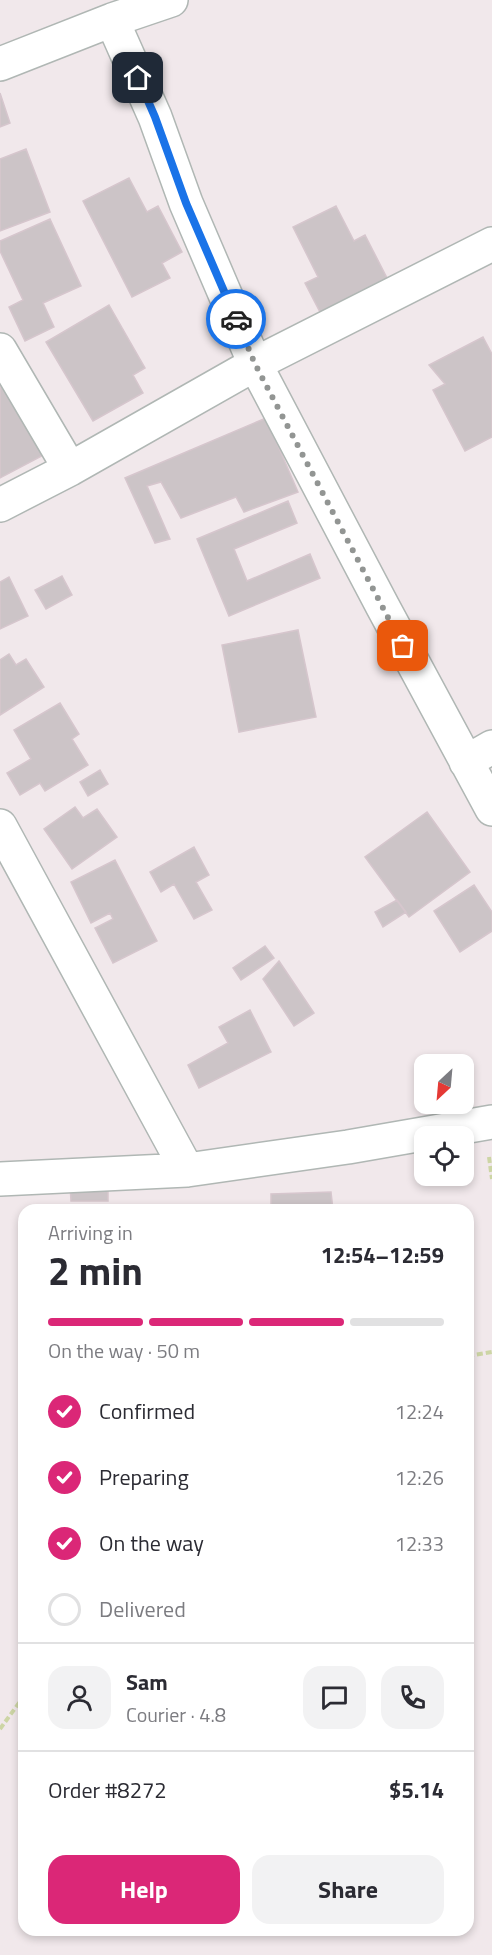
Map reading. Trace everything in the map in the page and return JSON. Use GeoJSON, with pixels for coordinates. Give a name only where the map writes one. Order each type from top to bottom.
{"type":"FeatureCollection","features":[{"type":"Feature","properties":{"kind":"street"},"geometry":{"type":"LineString","coordinates":[[0,64],[112,20],[171,0]]}},
{"type":"Feature","properties":{"kind":"street"},"geometry":{"type":"LineString","coordinates":[[112,20],[155,117],[186,203],[255,364],[479,754],[492,809]]}},
{"type":"Feature","properties":{"kind":"street"},"geometry":{"type":"LineString","coordinates":[[0,505],[70,469],[255,364],[492,244]]}},
{"type":"Feature","properties":{"kind":"street"},"geometry":{"type":"LineString","coordinates":[[0,350],[70,469]]}},
{"type":"Feature","properties":{"kind":"street"},"geometry":{"type":"LineString","coordinates":[[0,826],[187,1170]]}},
{"type":"Feature","properties":{"kind":"street"},"geometry":{"type":"LineString","coordinates":[[0,1179],[187,1170],[348,1148],[492,1122]]}},
{"type":"Feature","properties":{"kind":"path"},"geometry":{"type":"LineString","coordinates":[[474,1355],[492,1352]]}},
{"type":"Feature","properties":{"kind":"path"},"geometry":{"type":"LineString","coordinates":[[0,1729],[18,1704]]}},
{"type":"Feature","properties":{"kind":"building"},"geometry":{"type":"Polygon","coordinates":[[[0,93],[10,123],[0,127],[0,93]]]}},
{"type":"Feature","properties":{"kind":"building"},"geometry":{"type":"Polygon","coordinates":[[[26,149],[50,212],[0,231],[0,159],[26,149]]]}},
{"type":"Feature","properties":{"kind":"building"},"geometry":{"type":"Polygon","coordinates":[[[129,178],[147,212],[158,206],[182,252],[162,263],[170,278],[132,297],[83,201],[129,178]]]}},
{"type":"Feature","properties":{"kind":"building"},"geometry":{"type":"Polygon","coordinates":[[[336,206],[354,241],[365,235],[388,280],[321,314],[305,283],[318,277],[293,227],[336,206]]]}},
{"type":"Feature","properties":{"kind":"building"},"geometry":{"type":"Polygon","coordinates":[[[50,219],[81,286],[43,303],[54,327],[25,341],[9,307],[23,300],[0,251],[0,241],[50,219]]]}},
{"type":"Feature","properties":{"kind":"building"},"geometry":{"type":"Polygon","coordinates":[[[109,305],[145,368],[133,375],[143,393],[93,421],[46,342],[109,305]]]}},
{"type":"Feature","properties":{"kind":"building"},"geometry":{"type":"Polygon","coordinates":[[[483,337],[492,354],[492,437],[465,451],[433,390],[445,384],[429,365],[483,337]]]}},
{"type":"Feature","properties":{"kind":"building"},"geometry":{"type":"Polygon","coordinates":[[[0,381],[53,450],[0,478],[0,381]]]}},
{"type":"Feature","properties":{"kind":"building"},"geometry":{"type":"Polygon","coordinates":[[[266,418],[298,492],[244,512],[236,497],[181,518],[161,482],[147,486],[170,539],[155,543],[125,478],[266,418]]]}},
{"type":"Feature","properties":{"kind":"building"},"geometry":{"type":"Polygon","coordinates":[[[288,501],[297,523],[234,549],[247,581],[310,554],[320,578],[229,616],[197,539],[288,501]]]}},
{"type":"Feature","properties":{"kind":"building"},"geometry":{"type":"Polygon","coordinates":[[[62,576],[72,595],[46,609],[35,590],[62,576]]]}},
{"type":"Feature","properties":{"kind":"building"},"geometry":{"type":"Polygon","coordinates":[[[9,577],[28,616],[0,629],[0,582],[9,577]]]}},
{"type":"Feature","properties":{"kind":"building"},"geometry":{"type":"Polygon","coordinates":[[[298,630],[316,717],[239,732],[222,645],[298,630]]]}},
{"type":"Feature","properties":{"kind":"building"},"geometry":{"type":"Polygon","coordinates":[[[9,654],[16,665],[26,659],[44,687],[0,715],[0,660],[9,654]]]}},
{"type":"Feature","properties":{"kind":"building"},"geometry":{"type":"Polygon","coordinates":[[[60,703],[79,734],[72,739],[88,765],[45,791],[40,783],[20,795],[7,773],[31,759],[14,730],[60,703]]]}},
{"type":"Feature","properties":{"kind":"building"},"geometry":{"type":"Polygon","coordinates":[[[100,770],[108,784],[88,796],[80,782],[100,770]]]}},
{"type":"Feature","properties":{"kind":"building"},"geometry":{"type":"Polygon","coordinates":[[[75,807],[83,818],[97,809],[117,837],[72,869],[44,829],[75,807]]]}},
{"type":"Feature","properties":{"kind":"building"},"geometry":{"type":"Polygon","coordinates":[[[427,812],[470,872],[409,917],[365,857],[427,812]]]}},
{"type":"Feature","properties":{"kind":"building"},"geometry":{"type":"Polygon","coordinates":[[[194,847],[209,875],[196,882],[212,910],[194,919],[174,884],[161,892],[150,872],[194,847]]]}},
{"type":"Feature","properties":{"kind":"building"},"geometry":{"type":"Polygon","coordinates":[[[115,860],[157,941],[113,963],[95,928],[113,919],[110,913],[91,923],[71,882],[115,860]]]}},
{"type":"Feature","properties":{"kind":"building"},"geometry":{"type":"Polygon","coordinates":[[[474,885],[492,912],[492,931],[460,952],[434,911],[474,885]]]}},
{"type":"Feature","properties":{"kind":"building"},"geometry":{"type":"Polygon","coordinates":[[[397,900],[406,912],[383,927],[375,912],[397,900]]]}},
{"type":"Feature","properties":{"kind":"building"},"geometry":{"type":"Polygon","coordinates":[[[265,946],[274,958],[241,980],[233,968],[265,946]]]}},
{"type":"Feature","properties":{"kind":"building"},"geometry":{"type":"Polygon","coordinates":[[[279,961],[314,1013],[294,1026],[263,979],[279,961]]]}},
{"type":"Feature","properties":{"kind":"building"},"geometry":{"type":"Polygon","coordinates":[[[250,1010],[271,1052],[199,1088],[188,1065],[228,1043],[219,1027],[250,1010]]]}},
{"type":"Feature","properties":{"kind":"building"},"geometry":{"type":"Polygon","coordinates":[[[70,1185],[108,1186],[108,1201],[71,1201],[70,1185]]]}},
{"type":"Feature","properties":{"kind":"building"},"geometry":{"type":"Polygon","coordinates":[[[331,1192],[332,1204],[271,1204],[271,1194],[331,1192]]]}},
{"type":"Feature","properties":{"kind":"way so far"},"geometry":{"type":"LineString","coordinates":[[236,319],[255,364],[403,646]]}},
{"type":"Feature","properties":{"kind":"route"},"geometry":{"type":"LineString","coordinates":[[138,78],[155,117],[186,203],[236,319]]}}]}
